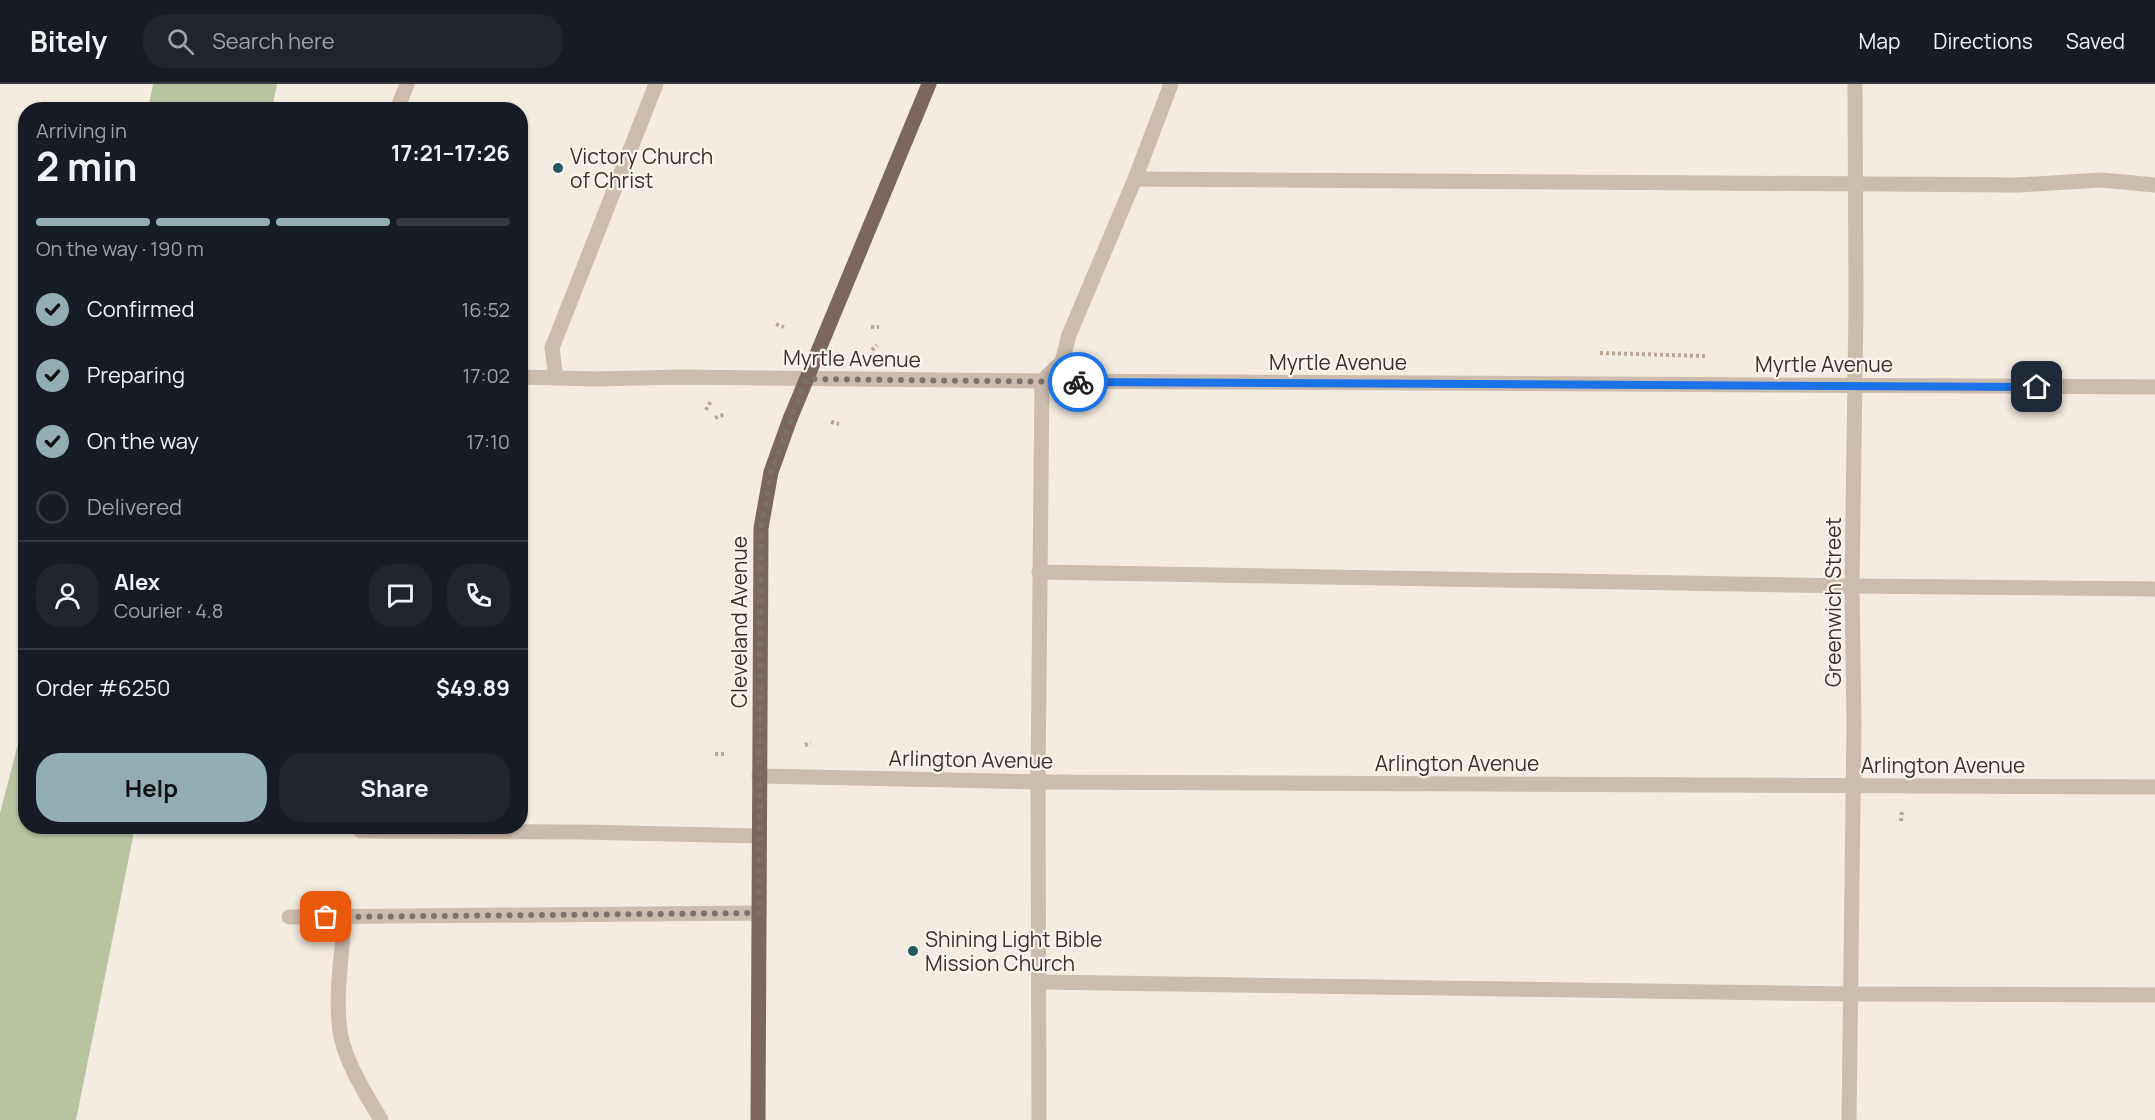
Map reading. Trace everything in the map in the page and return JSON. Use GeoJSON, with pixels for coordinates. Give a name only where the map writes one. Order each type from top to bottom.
{"type":"FeatureCollection","features":[{"type":"Feature","properties":{"kind":"main road","name":"Cleveland Avenue"},"geometry":{"type":"LineString","coordinates":[[758,1120],[761,528],[771,472],[806,379],[929,84]]}},
{"type":"Feature","properties":{"kind":"street"},"geometry":{"type":"LineString","coordinates":[[400,102],[407,84]]}},
{"type":"Feature","properties":{"kind":"street"},"geometry":{"type":"LineString","coordinates":[[556,378],[552,348],[656,84]]}},
{"type":"Feature","properties":{"kind":"street"},"geometry":{"type":"LineString","coordinates":[[1039,1120],[1038,782],[1042,381],[1062,362],[1070,335],[1171,84]]}},
{"type":"Feature","properties":{"kind":"street","name":"Greenwich Street"},"geometry":{"type":"LineString","coordinates":[[1849,1120],[1854,724],[1852,586],[1855,84]]}},
{"type":"Feature","properties":{"kind":"street"},"geometry":{"type":"LineString","coordinates":[[1135,178],[2018,185],[2100,180],[2155,185]]}},
{"type":"Feature","properties":{"kind":"street","name":"Myrtle Avenue"},"geometry":{"type":"LineString","coordinates":[[528,377],[2155,387]]}},
{"type":"Feature","properties":{"kind":"street"},"geometry":{"type":"LineString","coordinates":[[1040,572],[2155,589]]}},
{"type":"Feature","properties":{"kind":"street","name":"Arlington Avenue"},"geometry":{"type":"LineString","coordinates":[[759,776],[1038,782],[2155,787]]}},
{"type":"Feature","properties":{"kind":"street"},"geometry":{"type":"LineString","coordinates":[[528,832],[759,836]]}},
{"type":"Feature","properties":{"kind":"street"},"geometry":{"type":"LineString","coordinates":[[289,917],[759,913]]}},
{"type":"Feature","properties":{"kind":"street"},"geometry":{"type":"LineString","coordinates":[[345,917],[339,989],[341,1036],[352,1070],[381,1120]]}},
{"type":"Feature","properties":{"kind":"street"},"geometry":{"type":"LineString","coordinates":[[1040,982],[1851,994],[2155,995]]}},
{"type":"Feature","properties":{"kind":"path"},"geometry":{"type":"LineString","coordinates":[[776,324],[784,327]]}},
{"type":"Feature","properties":{"kind":"path"},"geometry":{"type":"LineString","coordinates":[[871,327],[879,327]]}},
{"type":"Feature","properties":{"kind":"path"},"geometry":{"type":"LineString","coordinates":[[872,350],[877,345]]}},
{"type":"Feature","properties":{"kind":"path"},"geometry":{"type":"LineString","coordinates":[[1600,353],[1705,356]]}},
{"type":"Feature","properties":{"kind":"path"},"geometry":{"type":"LineString","coordinates":[[706,410],[711,400]]}},
{"type":"Feature","properties":{"kind":"path"},"geometry":{"type":"LineString","coordinates":[[715,418],[725,414]]}},
{"type":"Feature","properties":{"kind":"path"},"geometry":{"type":"LineString","coordinates":[[831,422],[839,424]]}},
{"type":"Feature","properties":{"kind":"path"},"geometry":{"type":"LineString","coordinates":[[715,754],[725,754]]}},
{"type":"Feature","properties":{"kind":"path"},"geometry":{"type":"LineString","coordinates":[[1901,821],[1902,808]]}},
{"type":"Feature","properties":{"kind":"green space"},"geometry":{"type":"Polygon","coordinates":[[[153,84],[277,84],[273,102],[149,102],[153,84]]]}},
{"type":"Feature","properties":{"kind":"green space"},"geometry":{"type":"Polygon","coordinates":[[[18,744],[18,834],[134,834],[76,1120],[0,1120],[0,813],[18,744]]]}},
{"type":"Feature","properties":{"kind":"way so far"},"geometry":{"type":"LineString","coordinates":[[326,917],[759,913],[761,528],[771,472],[806,379],[1078,382]]}},
{"type":"Feature","properties":{"kind":"place","name":"Victory Church of Christ"},"geometry":{"type":"Point","coordinates":[558,168]}},
{"type":"Feature","properties":{"kind":"place","name":"Shining Light Bible Mission Church"},"geometry":{"type":"Point","coordinates":[913,951]}},
{"type":"Feature","properties":{"kind":"route"},"geometry":{"type":"LineString","coordinates":[[1078,382],[2037,387]]}}]}
